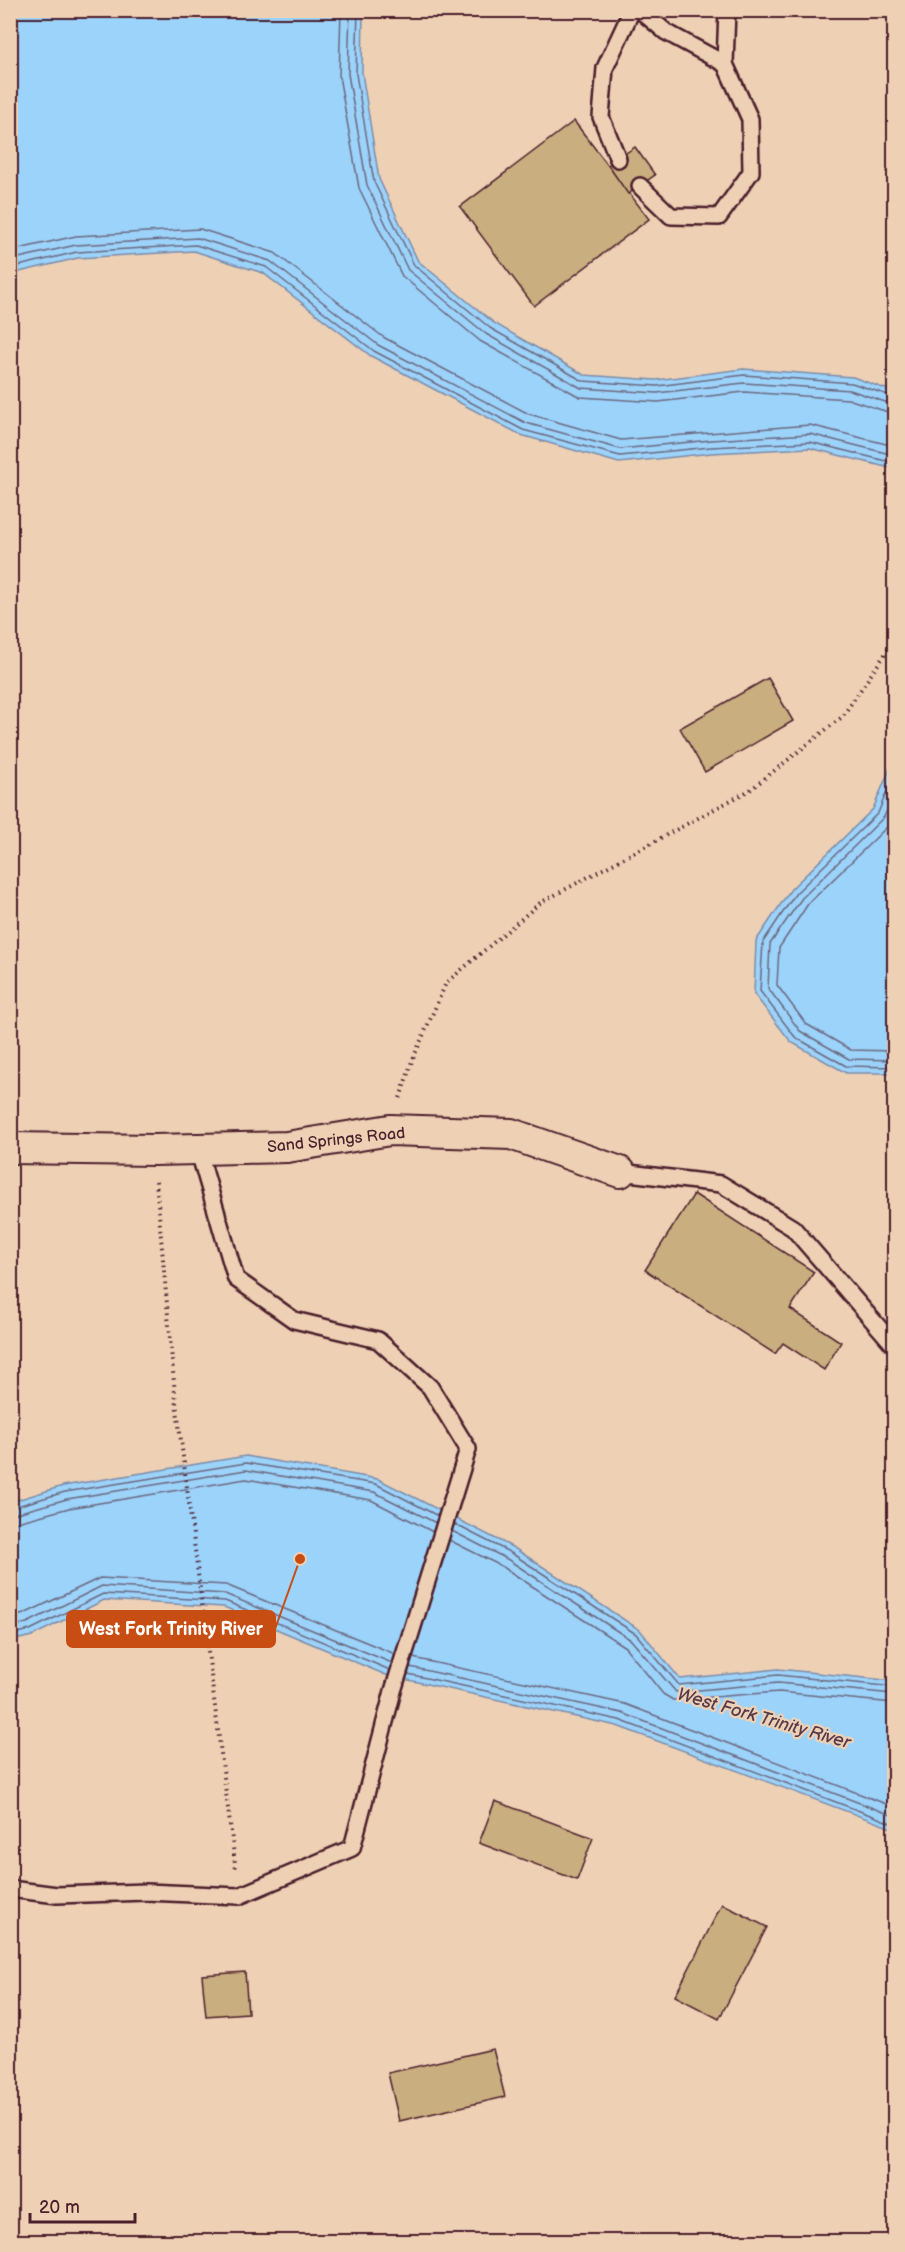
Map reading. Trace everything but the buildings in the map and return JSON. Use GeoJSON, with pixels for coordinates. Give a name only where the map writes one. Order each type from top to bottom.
{"type":"FeatureCollection","features":[{"type":"Feature","properties":{"kind":"street","name":"Sand Springs Road"},"geometry":{"type":"LineString","coordinates":[[10,1148],[154,1150],[287,1147],[390,1130],[511,1134],[620,1172]]}},
{"type":"Feature","properties":{"kind":"lane"},"geometry":{"type":"LineString","coordinates":[[618,159],[601,117],[605,68],[632,10]]}},
{"type":"Feature","properties":{"kind":"lane"},"geometry":{"type":"LineString","coordinates":[[640,10],[666,32],[725,64]]}},
{"type":"Feature","properties":{"kind":"lane"},"geometry":{"type":"LineString","coordinates":[[640,186],[671,216],[719,217],[751,172],[750,118],[725,64],[727,10]]}},
{"type":"Feature","properties":{"kind":"lane"},"geometry":{"type":"LineString","coordinates":[[10,1889],[57,1896],[146,1892],[239,1896],[352,1848],[393,1691],[468,1449],[430,1387],[378,1340],[294,1320],[236,1279],[198,1149]]}},
{"type":"Feature","properties":{"kind":"lane"},"geometry":{"type":"LineString","coordinates":[[620,1172],[721,1184],[793,1228],[894,1345]]}},
{"type":"Feature","properties":{"kind":"path"},"geometry":{"type":"LineString","coordinates":[[390,1130],[412,1061],[446,983],[540,903],[750,790],[842,717],[894,641]]}},
{"type":"Feature","properties":{"kind":"path"},"geometry":{"type":"LineString","coordinates":[[154,1150],[176,1394],[239,1896]]}},
{"type":"Feature","properties":{"kind":"water"},"geometry":{"type":"Polygon","coordinates":[[[10,11],[363,11],[362,73],[379,179],[418,261],[494,323],[584,375],[656,380],[743,369],[853,377],[894,392],[894,469],[810,448],[712,453],[619,463],[521,435],[371,356],[263,273],[194,251],[78,258],[11,274],[10,11]]]}},
{"type":"Feature","properties":{"kind":"water"},"geometry":{"type":"Polygon","coordinates":[[[894,759],[894,1073],[846,1073],[791,1042],[754,994],[756,941],[791,889],[873,809],[894,759]]]}},
{"type":"Feature","properties":{"kind":"water"},"geometry":{"type":"Polygon","coordinates":[[[246,1456],[378,1479],[514,1548],[640,1630],[680,1679],[778,1669],[894,1681],[894,1829],[617,1726],[386,1675],[224,1607],[104,1600],[32,1636],[11,1641],[10,1502],[63,1486],[246,1456]]]}},
{"type":"Feature","properties":{"kind":"place","name":"West Fork Trinity River"},"geometry":{"type":"Point","coordinates":[300,1559]}}]}
